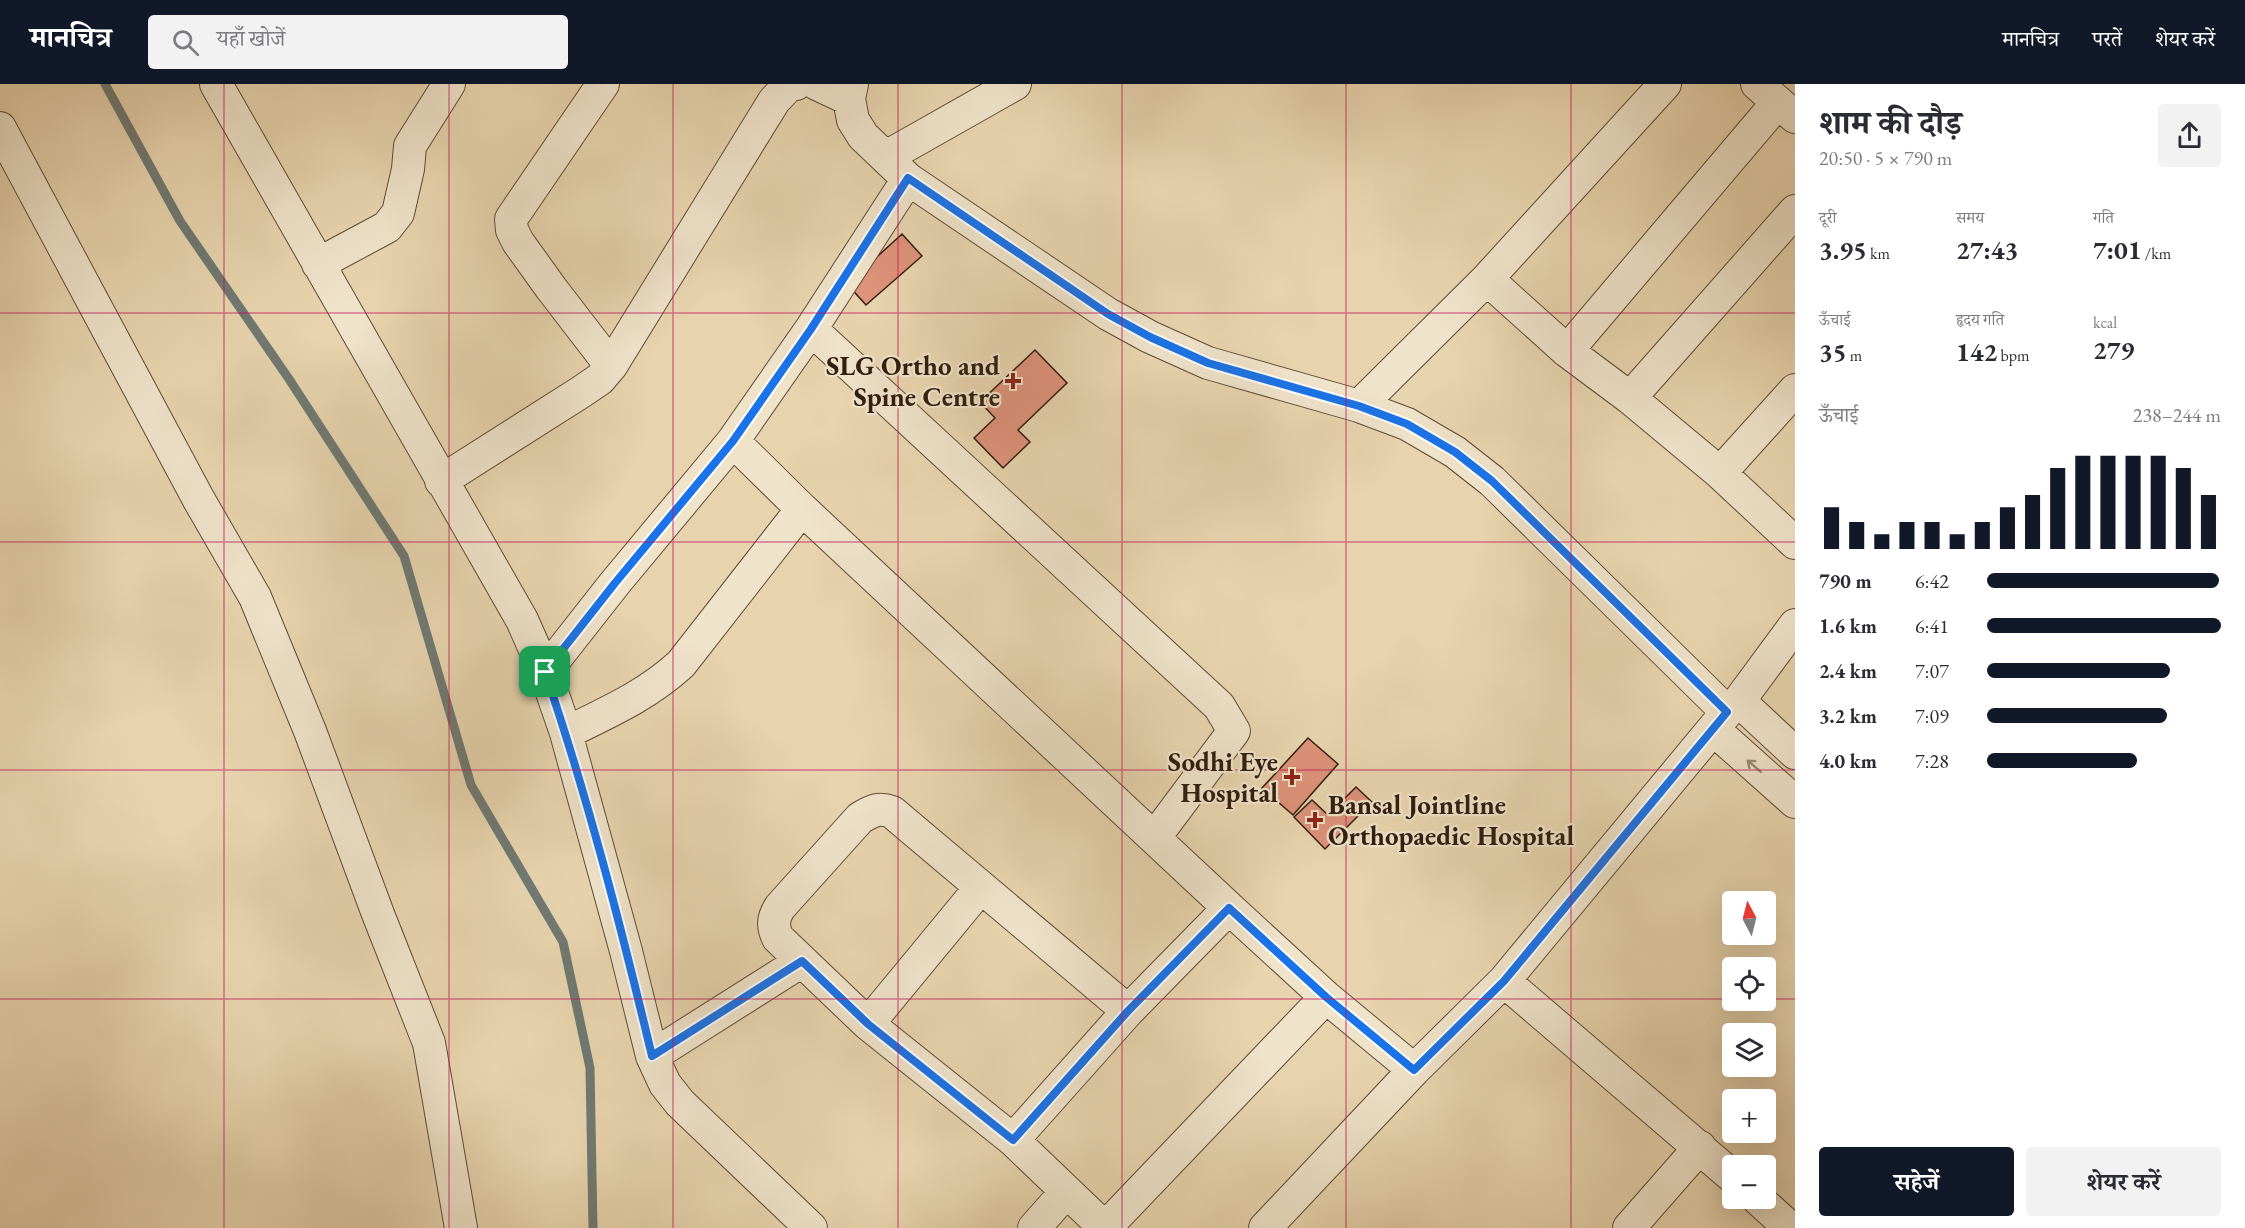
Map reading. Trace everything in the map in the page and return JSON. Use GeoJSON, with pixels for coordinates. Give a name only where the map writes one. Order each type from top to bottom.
{"type":"FeatureCollection","features":[{"type":"Feature","properties":{"kind":"street"},"geometry":{"type":"LineString","coordinates":[[216,84],[441,482],[522,620],[545,672],[566,733],[626,951],[652,1056],[665,1084],[680,1103],[811,1228]]}},
{"type":"Feature","properties":{"kind":"street"},"geometry":{"type":"LineString","coordinates":[[318,264],[387,227],[398,213],[408,169],[410,146],[449,84]]}},
{"type":"Feature","properties":{"kind":"street"},"geometry":{"type":"LineString","coordinates":[[603,84],[511,219],[512,230],[518,242],[611,366]]}},
{"type":"Feature","properties":{"kind":"street"},"geometry":{"type":"LineString","coordinates":[[441,482],[600,379],[611,366],[774,101],[788,86],[796,84]]}},
{"type":"Feature","properties":{"kind":"street"},"geometry":{"type":"LineString","coordinates":[[817,84],[850,91],[853,120],[863,136],[908,178],[1108,314],[1150,337],[1208,363],[1359,406],[1407,424],[1455,452],[1492,481],[1726,714],[1795,802]]}},
{"type":"Feature","properties":{"kind":"street"},"geometry":{"type":"LineString","coordinates":[[886,157],[1014,84]]}},
{"type":"Feature","properties":{"kind":"street"},"geometry":{"type":"LineString","coordinates":[[1359,406],[1487,279],[1665,84]]}},
{"type":"Feature","properties":{"kind":"street"},"geometry":{"type":"LineString","coordinates":[[1567,351],[1777,101]]}},
{"type":"Feature","properties":{"kind":"street"},"geometry":{"type":"LineString","coordinates":[[0,128],[199,500],[255,597],[310,731],[429,1043],[461,1228]]}},
{"type":"Feature","properties":{"kind":"street"},"geometry":{"type":"LineString","coordinates":[[545,672],[615,583],[733,441],[811,329],[908,178]]}},
{"type":"Feature","properties":{"kind":"street"},"geometry":{"type":"LineString","coordinates":[[1630,398],[1795,211]]}},
{"type":"Feature","properties":{"kind":"street"},"geometry":{"type":"LineString","coordinates":[[1487,279],[1567,351],[1630,398],[1720,473],[1795,543]]}},
{"type":"Feature","properties":{"kind":"street"},"geometry":{"type":"LineString","coordinates":[[811,329],[1220,706],[1234,731],[1155,837]]}},
{"type":"Feature","properties":{"kind":"street"},"geometry":{"type":"LineString","coordinates":[[1720,473],[1795,390]]}},
{"type":"Feature","properties":{"kind":"street"},"geometry":{"type":"LineString","coordinates":[[733,441],[802,509],[1229,908],[1326,997],[1414,1070]]}},
{"type":"Feature","properties":{"kind":"street"},"geometry":{"type":"LineString","coordinates":[[566,733],[651,688],[681,663],[802,509]]}},
{"type":"Feature","properties":{"kind":"street"},"geometry":{"type":"LineString","coordinates":[[1265,1228],[1414,1070],[1504,981],[1726,714],[1795,626]]}},
{"type":"Feature","properties":{"kind":"street"},"geometry":{"type":"LineString","coordinates":[[1726,714],[1795,753]]}},
{"type":"Feature","properties":{"kind":"street"},"geometry":{"type":"LineString","coordinates":[[1128,1011],[891,812],[882,809],[872,811],[860,818],[780,907],[775,916],[773,929],[778,938],[868,1024],[1013,1140],[1105,1228],[1326,997]]}},
{"type":"Feature","properties":{"kind":"street"},"geometry":{"type":"LineString","coordinates":[[868,1024],[981,887]]}},
{"type":"Feature","properties":{"kind":"street"},"geometry":{"type":"LineString","coordinates":[[1013,1140],[1128,1011],[1229,908]]}},
{"type":"Feature","properties":{"kind":"street"},"geometry":{"type":"LineString","coordinates":[[652,1056],[802,961]]}},
{"type":"Feature","properties":{"kind":"street"},"geometry":{"type":"LineString","coordinates":[[1504,981],[1722,1167]]}},
{"type":"Feature","properties":{"kind":"street"},"geometry":{"type":"LineString","coordinates":[[1629,1228],[1700,1147]]}},
{"type":"Feature","properties":{"kind":"street"},"geometry":{"type":"LineString","coordinates":[[1034,1228],[1066,1192]]}},
{"type":"Feature","properties":{"kind":"street"},"geometry":{"type":"LineString","coordinates":[[1769,1209],[1790,1228]]}},
{"type":"Feature","properties":{"kind":"building"},"geometry":{"type":"Polygon","coordinates":[[[902,234],[922,256],[866,305],[847,284],[902,234]]]}},
{"type":"Feature","properties":{"kind":"building"},"geometry":{"type":"Polygon","coordinates":[[[1035,350],[1067,383],[1018,430],[1030,442],[1003,468],[974,438],[995,418],[980,402],[1035,350]]]}},
{"type":"Feature","properties":{"kind":"building"},"geometry":{"type":"Polygon","coordinates":[[[1308,738],[1338,764],[1293,815],[1262,788],[1308,738]]]}},
{"type":"Feature","properties":{"kind":"building"},"geometry":{"type":"Polygon","coordinates":[[[1356,787],[1372,802],[1325,849],[1294,817],[1312,800],[1328,815],[1356,787]]]}},
{"type":"Feature","properties":{"kind":"waterway"},"geometry":{"type":"LineString","coordinates":[[105,84],[180,221],[289,379],[404,556],[471,785],[563,942],[590,1068],[593,1228]]}},
{"type":"Feature","properties":{"kind":"place","name":"SLG Ortho and Spine Centre"},"geometry":{"type":"Point","coordinates":[1013,381]}},
{"type":"Feature","properties":{"kind":"place","name":"Sodhi Eye Hospital"},"geometry":{"type":"Point","coordinates":[1292,777]}},
{"type":"Feature","properties":{"kind":"place","name":"Bansal Jointline Orthopaedic Hospital"},"geometry":{"type":"Point","coordinates":[1315,820]}},
{"type":"Feature","properties":{"kind":"route"},"geometry":{"type":"LineString","coordinates":[[908,178],[1108,314],[1150,337],[1208,363],[1359,406],[1407,424],[1455,452],[1492,481],[1727,712],[1504,981],[1414,1070],[1326,997],[1229,908],[1128,1011],[1013,1140],[868,1024],[802,961],[652,1056],[626,951],[566,733],[545,672],[615,583],[733,441],[811,329],[908,178]]}}]}
